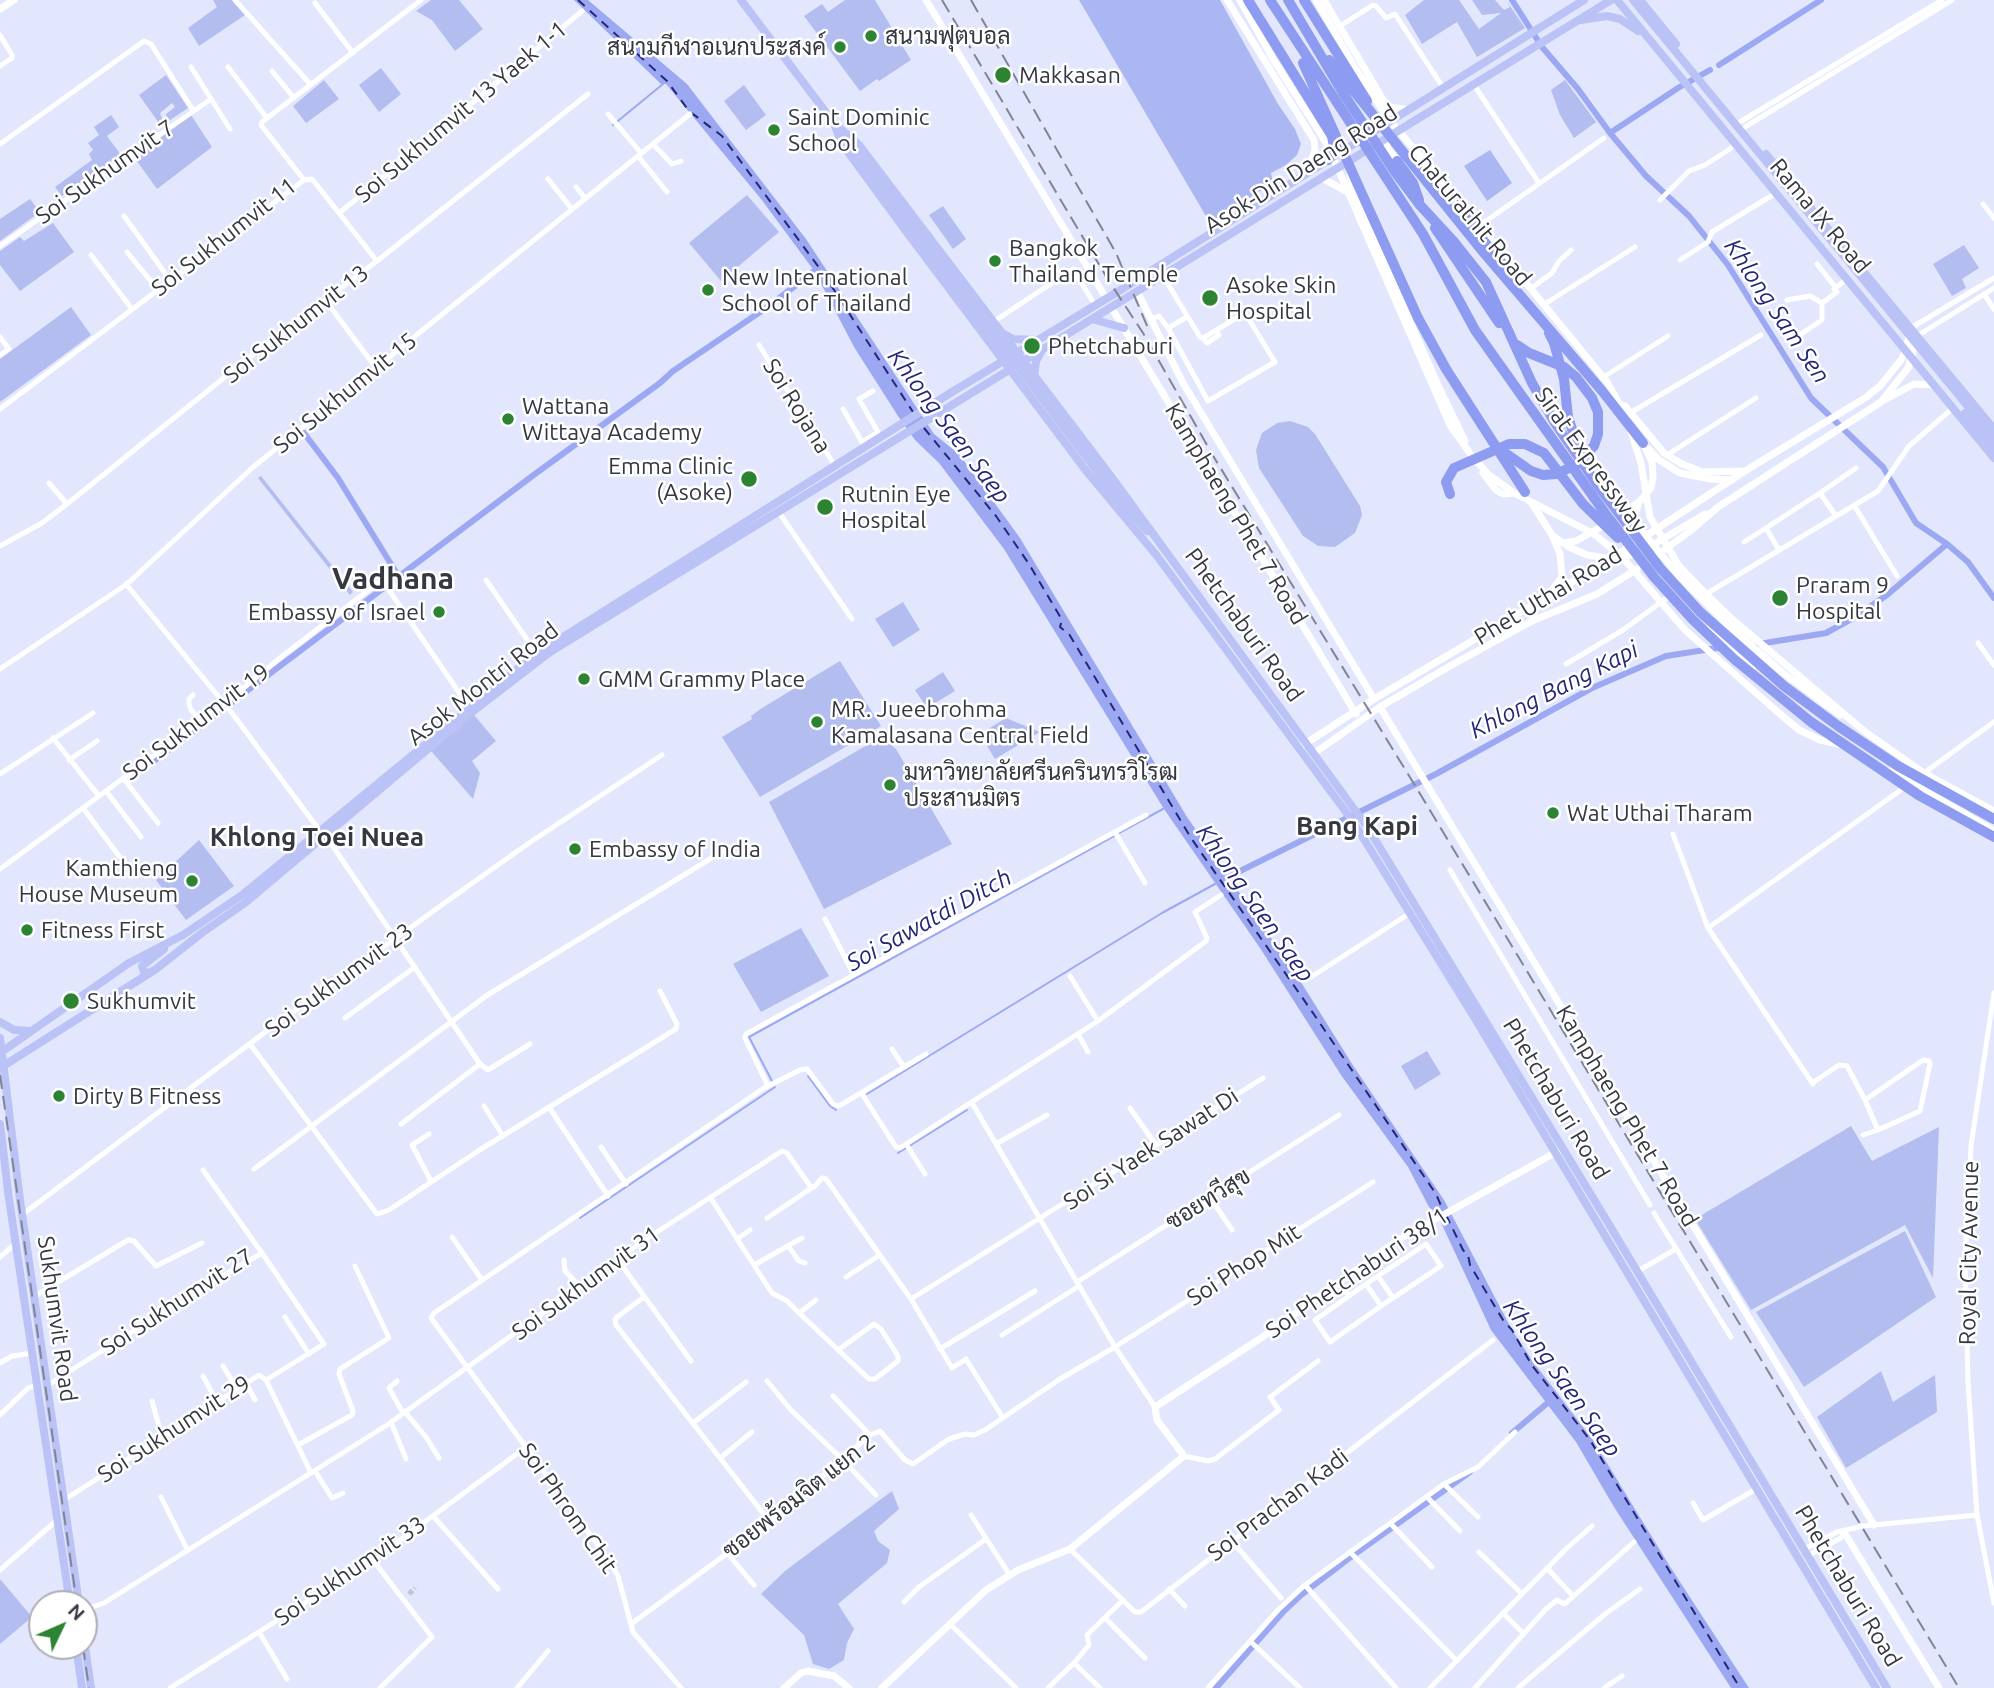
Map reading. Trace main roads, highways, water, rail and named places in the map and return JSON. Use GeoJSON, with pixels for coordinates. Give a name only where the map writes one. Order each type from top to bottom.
{"type":"FeatureCollection","features":[{"type":"Feature","properties":{"kind":"highway"},"geometry":{"type":"LineString","coordinates":[[1248,0],[1332,136],[1334,147],[1328,160]]}},
{"type":"Feature","properties":{"kind":"highway","name":"Sirat Expressway"},"geometry":{"type":"LineString","coordinates":[[1270,0],[1423,234],[1475,330],[1635,548],[1693,620],[1774,693],[1886,774],[1994,837]]}},
{"type":"Feature","properties":{"kind":"highway","name":"Sirat Expressway"},"geometry":{"type":"LineString","coordinates":[[1287,0],[1395,172],[1486,282],[1532,383],[1555,422],[1660,568],[1700,612],[1747,654],[1838,726],[1898,766],[1994,819]]}},
{"type":"Feature","properties":{"kind":"highway"},"geometry":{"type":"LineString","coordinates":[[1304,0],[1376,115],[1388,122]]}},
{"type":"Feature","properties":{"kind":"highway"},"geometry":{"type":"LineString","coordinates":[[1301,23],[1370,114],[1483,253],[1604,392],[1643,443]]}},
{"type":"Feature","properties":{"kind":"highway"},"geometry":{"type":"LineString","coordinates":[[1287,28],[1346,154],[1393,266],[1433,347],[1525,492]]}},
{"type":"Feature","properties":{"kind":"highway"},"geometry":{"type":"LineString","coordinates":[[1397,162],[1413,183],[1423,211],[1510,339],[1529,353],[1564,367],[1576,377],[1604,392]]}},
{"type":"Feature","properties":{"kind":"highway"},"geometry":{"type":"LineString","coordinates":[[1461,203],[1483,240],[1531,298],[1554,343],[1564,379],[1568,417],[1578,447],[1600,487]]}},
{"type":"Feature","properties":{"kind":"highway"},"geometry":{"type":"LineString","coordinates":[[1496,447],[1531,471],[1543,475],[1556,474],[1576,465],[1594,446],[1599,424],[1598,412],[1592,398],[1576,377]]}},
{"type":"Feature","properties":{"kind":"highway"},"geometry":{"type":"LineString","coordinates":[[1450,494],[1447,476],[1462,464],[1509,444],[1533,447],[1544,453],[1598,520],[1635,548]]}},
{"type":"Feature","properties":{"kind":"main road"},"geometry":{"type":"LineString","coordinates":[[0,9],[14,0]]}},
{"type":"Feature","properties":{"kind":"main road","name":"Phetchaburi Road"},"geometry":{"type":"LineString","coordinates":[[741,0],[1109,487],[1165,549]]}},
{"type":"Feature","properties":{"kind":"main road"},"geometry":{"type":"LineString","coordinates":[[926,0],[1106,298]]}},
{"type":"Feature","properties":{"kind":"main road"},"geometry":{"type":"LineString","coordinates":[[1227,0],[1314,140],[1315,150],[1307,173]]}},
{"type":"Feature","properties":{"kind":"main road"},"geometry":{"type":"LineString","coordinates":[[1240,0],[1326,144],[1451,427],[1472,456],[1489,475],[1514,493],[1594,534],[1623,558],[1685,630],[1799,730],[1820,740],[1852,748]]}},
{"type":"Feature","properties":{"kind":"main road","name":"Chaturathit Road"},"geometry":{"type":"LineString","coordinates":[[1316,0],[1355,68],[1391,121],[1583,351],[1619,402],[1627,418],[1640,463],[1650,517],[1679,566],[1732,619],[1864,731]]}},
{"type":"Feature","properties":{"kind":"main road"},"geometry":{"type":"LineString","coordinates":[[1324,0],[1385,103],[1390,107],[1409,110]]}},
{"type":"Feature","properties":{"kind":"main road"},"geometry":{"type":"LineString","coordinates":[[1568,10],[1574,0]]}},
{"type":"Feature","properties":{"kind":"main road","name":"Asok-Din Daeng Road"},"geometry":{"type":"LineString","coordinates":[[1004,360],[1584,0]]}},
{"type":"Feature","properties":{"kind":"main road","name":"Asok-Din Daeng Road"},"geometry":{"type":"LineString","coordinates":[[1010,369],[1611,0]]}},
{"type":"Feature","properties":{"kind":"main road","name":"Rama IX Road"},"geometry":{"type":"LineString","coordinates":[[1616,0],[1994,458]]}},
{"type":"Feature","properties":{"kind":"main road","name":"Rama IX Road"},"geometry":{"type":"LineString","coordinates":[[1623,0],[1994,449]]}},
{"type":"Feature","properties":{"kind":"main road","name":"Rama IX Road"},"geometry":{"type":"LineString","coordinates":[[1633,0],[1994,438]]}},
{"type":"Feature","properties":{"kind":"main road","name":"Rama IX Road"},"geometry":{"type":"LineString","coordinates":[[1640,0],[1994,429]]}},
{"type":"Feature","properties":{"kind":"main road"},"geometry":{"type":"LineString","coordinates":[[1647,0],[1653,15]]}},
{"type":"Feature","properties":{"kind":"main road"},"geometry":{"type":"LineString","coordinates":[[1579,20],[1607,16],[1620,19],[1651,41]]}},
{"type":"Feature","properties":{"kind":"main road","name":"Phetchaburi Road"},"geometry":{"type":"LineString","coordinates":[[834,123],[859,145],[1062,412],[1165,549],[1302,746],[1313,754],[1358,821],[1563,1149],[1887,1688]]}},
{"type":"Feature","properties":{"kind":"main road","name":"Phetchaburi Road"},"geometry":{"type":"LineString","coordinates":[[834,123],[842,144],[1010,369],[1120,515],[1157,556],[1352,812]]}},
{"type":"Feature","properties":{"kind":"main road","name":"Chaturathit Road"},"geometry":{"type":"LineString","coordinates":[[1392,135],[1387,148],[1397,162],[1414,163],[1427,169],[1479,226],[1649,437],[1667,455],[1702,471],[1745,471]]}},
{"type":"Feature","properties":{"kind":"main road"},"geometry":{"type":"LineString","coordinates":[[1350,161],[1350,182],[1356,198],[1436,382],[1478,466],[1496,490],[1503,494],[1525,492],[1552,535],[1560,554],[1562,577],[1538,602]]}},
{"type":"Feature","properties":{"kind":"main road"},"geometry":{"type":"LineString","coordinates":[[1322,178],[1356,198]]}},
{"type":"Feature","properties":{"kind":"main road","name":"Kamphaeng Phet 7 Road"},"geometry":{"type":"LineString","coordinates":[[1138,291],[1183,383],[1374,699]]}},
{"type":"Feature","properties":{"kind":"main road"},"geometry":{"type":"LineString","coordinates":[[966,309],[974,312],[978,302]]}},
{"type":"Feature","properties":{"kind":"main road","name":"Kamphaeng Phet 7 Road"},"geometry":{"type":"LineString","coordinates":[[1111,307],[1361,721]]}},
{"type":"Feature","properties":{"kind":"main road"},"geometry":{"type":"LineString","coordinates":[[1092,319],[1124,328]]}},
{"type":"Feature","properties":{"kind":"main road","name":"Phet Uthai Road"},"geometry":{"type":"LineString","coordinates":[[1635,548],[1645,536],[1880,386],[1906,350],[1911,328]]}},
{"type":"Feature","properties":{"kind":"main road"},"geometry":{"type":"LineString","coordinates":[[1001,332],[1013,339],[1037,340]]}},
{"type":"Feature","properties":{"kind":"main road","name":"Phet Uthai Road"},"geometry":{"type":"LineString","coordinates":[[1313,754],[1380,708],[1516,629],[1597,594],[1639,568],[1718,507],[1881,402],[1902,378],[1912,358],[1917,336]]}},
{"type":"Feature","properties":{"kind":"main road"},"geometry":{"type":"LineString","coordinates":[[988,370],[995,355],[989,340]]}},
{"type":"Feature","properties":{"kind":"main road"},"geometry":{"type":"LineString","coordinates":[[1034,377],[1036,361],[1050,344]]}},
{"type":"Feature","properties":{"kind":"main road","name":"Asok Montri Road"},"geometry":{"type":"LineString","coordinates":[[1,1052],[129,963],[177,938],[234,901],[323,834],[533,664],[778,511],[952,392],[1004,360]]}},
{"type":"Feature","properties":{"kind":"main road","name":"Asok Montri Road"},"geometry":{"type":"LineString","coordinates":[[2,1067],[150,973],[251,898],[469,707],[537,654],[835,466],[864,444],[875,445],[1010,369]]}},
{"type":"Feature","properties":{"kind":"main road"},"geometry":{"type":"LineString","coordinates":[[991,380],[1003,378],[1023,386]]}},
{"type":"Feature","properties":{"kind":"main road"},"geometry":{"type":"LineString","coordinates":[[1881,402],[1914,384],[1934,385]]}},
{"type":"Feature","properties":{"kind":"main road"},"geometry":{"type":"LineString","coordinates":[[1050,422],[1051,413],[1062,412]]}},
{"type":"Feature","properties":{"kind":"main road"},"geometry":{"type":"LineString","coordinates":[[1643,443],[1659,460],[1680,473],[1694,477],[1733,480]]}},
{"type":"Feature","properties":{"kind":"main road"},"geometry":{"type":"LineString","coordinates":[[1564,543],[1576,541],[1629,509],[1651,488],[1652,462],[1643,443]]}},
{"type":"Feature","properties":{"kind":"main road"},"geometry":{"type":"LineString","coordinates":[[1640,501],[1635,516],[1645,536]]}},
{"type":"Feature","properties":{"kind":"main road"},"geometry":{"type":"LineString","coordinates":[[1552,535],[1587,555],[1612,558],[1635,548],[1652,545],[1718,507]]}},
{"type":"Feature","properties":{"kind":"main road"},"geometry":{"type":"LineString","coordinates":[[1629,509],[1625,522],[1635,548],[1700,621],[1756,672],[1852,748],[1994,831]]}},
{"type":"Feature","properties":{"kind":"main road","name":"Phetchaburi Road"},"geometry":{"type":"LineString","coordinates":[[1138,522],[1157,556]]}},
{"type":"Feature","properties":{"kind":"main road","name":"Chaturathit Road"},"geometry":{"type":"LineString","coordinates":[[1645,536],[1727,624],[1818,701],[1924,773],[1994,811]]}},
{"type":"Feature","properties":{"kind":"main road","name":"Phet Uthai Road"},"geometry":{"type":"LineString","coordinates":[[1302,746],[1374,699],[1612,558]]}},
{"type":"Feature","properties":{"kind":"main road"},"geometry":{"type":"LineString","coordinates":[[1639,568],[1662,579]]}},
{"type":"Feature","properties":{"kind":"main road"},"geometry":{"type":"LineString","coordinates":[[1689,608],[1700,598]]}},
{"type":"Feature","properties":{"kind":"main road","name":"Kamphaeng Phet 7 Road"},"geometry":{"type":"LineString","coordinates":[[1380,708],[1874,1525]]}},
{"type":"Feature","properties":{"kind":"main road"},"geometry":{"type":"LineString","coordinates":[[1324,732],[1325,740],[1332,741]]}},
{"type":"Feature","properties":{"kind":"main road","name":"Phetchaburi Road"},"geometry":{"type":"LineString","coordinates":[[1358,821],[1410,913],[1443,959],[1553,1152],[1876,1688]]}},
{"type":"Feature","properties":{"kind":"main road"},"geometry":{"type":"LineString","coordinates":[[150,973],[142,971],[143,965],[177,938]]}},
{"type":"Feature","properties":{"kind":"main road"},"geometry":{"type":"LineString","coordinates":[[0,1022],[14,1030],[31,1031]]}},
{"type":"Feature","properties":{"kind":"main road","name":"Sukhumvit Road"},"geometry":{"type":"LineString","coordinates":[[0,1038],[77,1590]]}},
{"type":"Feature","properties":{"kind":"main road","name":"Sukhumvit Road"},"geometry":{"type":"LineString","coordinates":[[0,1124],[67,1590]]}},
{"type":"Feature","properties":{"kind":"main road","name":"Soi Phetchaburi 38/1"},"geometry":{"type":"LineString","coordinates":[[882,1688],[986,1590],[1009,1574],[1070,1549],[1184,1456],[1157,1420],[1155,1407],[1243,1350],[1398,1240],[1553,1152],[1563,1149]]}},
{"type":"Feature","properties":{"kind":"main road"},"geometry":{"type":"LineString","coordinates":[[1632,1282],[1639,1274]]}},
{"type":"Feature","properties":{"kind":"main road"},"geometry":{"type":"LineString","coordinates":[[37,1385],[48,1385]]}},
{"type":"Feature","properties":{"kind":"main road"},"geometry":{"type":"LineString","coordinates":[[57,1520],[67,1518]]}},
{"type":"Feature","properties":{"kind":"main road"},"geometry":{"type":"LineString","coordinates":[[1844,1532],[1939,1688]]}},
{"type":"Feature","properties":{"kind":"main road"},"geometry":{"type":"LineString","coordinates":[[78,1660],[82,1688]]}},
{"type":"Feature","properties":{"kind":"main road"},"geometry":{"type":"LineString","coordinates":[[87,1660],[91,1688]]}},
{"type":"Feature","properties":{"kind":"main road"},"geometry":{"type":"LineString","coordinates":[[783,1688],[800,1673],[807,1671],[834,1676],[849,1688]]}},
{"type":"Feature","properties":{"kind":"waterway","name":"Khlong Sam Sen"},"geometry":{"type":"LineString","coordinates":[[1512,0],[1542,47],[1578,89],[1610,133],[1646,176],[1689,216],[1728,265],[1811,398],[1883,467],[1916,523],[1968,562],[1994,598]]}},
{"type":"Feature","properties":{"kind":"waterway"},"geometry":{"type":"LineString","coordinates":[[1719,65],[1821,0]]}},
{"type":"Feature","properties":{"kind":"waterway"},"geometry":{"type":"LineString","coordinates":[[1610,133],[1710,70]]}},
{"type":"Feature","properties":{"kind":"waterway"},"geometry":{"type":"LineString","coordinates":[[613,125],[663,84]]}},
{"type":"Feature","properties":{"kind":"waterway"},"geometry":{"type":"LineString","coordinates":[[151,763],[673,371],[769,306],[817,269]]}},
{"type":"Feature","properties":{"kind":"waterway"},"geometry":{"type":"LineString","coordinates":[[304,433],[338,478],[399,577]]}},
{"type":"Feature","properties":{"kind":"waterway","name":"Khlong Bang Kapi"},"geometry":{"type":"LineString","coordinates":[[1759,644],[1826,633],[1887,595],[1947,544]]}},
{"type":"Feature","properties":{"kind":"waterway","name":"Khlong Bang Kapi"},"geometry":{"type":"LineString","coordinates":[[1222,880],[1436,774],[1592,688],[1666,656],[1724,647]]}},
{"type":"Feature","properties":{"kind":"waterway","name":"Soi Sawatdi Ditch"},"geometry":{"type":"LineString","coordinates":[[1119,833],[1163,809]]}},
{"type":"Feature","properties":{"kind":"waterway","name":"Soi Sawatdi Ditch"},"geometry":{"type":"LineString","coordinates":[[772,1081],[749,1037],[1114,836]]}},
{"type":"Feature","properties":{"kind":"waterway","name":"Soi Sawatdi Ditch"},"geometry":{"type":"LineString","coordinates":[[867,1094],[1162,913],[1215,884]]}},
{"type":"Feature","properties":{"kind":"waterway","name":"Soi Sawatdi Ditch"},"geometry":{"type":"LineString","coordinates":[[808,1076],[836,1110]]}},
{"type":"Feature","properties":{"kind":"waterway","name":"Soi Sawatdi Ditch"},"geometry":{"type":"LineString","coordinates":[[580,1218],[775,1087]]}},
{"type":"Feature","properties":{"kind":"waterway","name":"Soi Sawatdi Ditch"},"geometry":{"type":"LineString","coordinates":[[898,1153],[967,1110]]}},
{"type":"Feature","properties":{"kind":"waterway","name":"Khlong Saen Saep"},"geometry":{"type":"LineString","coordinates":[[1512,1433],[1551,1400]]}},
{"type":"Feature","properties":{"kind":"waterway"},"geometry":{"type":"LineString","coordinates":[[1216,1688],[1301,1595],[1470,1472]]}},
{"type":"Feature","properties":{"kind":"tunnel"},"geometry":{"type":"LineString","coordinates":[[409,1594],[415,1588]]}},
{"type":"Feature","properties":{"kind":"railway"},"geometry":{"type":"LineString","coordinates":[[942,0],[1107,278],[1143,333],[1215,459],[1959,1688]]}},
{"type":"Feature","properties":{"kind":"railway"},"geometry":{"type":"LineString","coordinates":[[971,0],[1116,253],[1148,328]]}},
{"type":"Feature","properties":{"kind":"railway"},"geometry":{"type":"LineString","coordinates":[[0,1075],[75,1590]]}},
{"type":"Feature","properties":{"kind":"railway"},"geometry":{"type":"LineString","coordinates":[[85,1660],[89,1688]]}},
{"type":"Feature","properties":{"kind":"place","name":"สนามฟุตบอล"},"geometry":{"type":"Point","coordinates":[871,36]}},
{"type":"Feature","properties":{"kind":"place","name":"สนามกีฬาอเนกประสงค์"},"geometry":{"type":"Point","coordinates":[840,47]}},
{"type":"Feature","properties":{"kind":"place","name":"Makkasan"},"geometry":{"type":"Point","coordinates":[1003,75]}},
{"type":"Feature","properties":{"kind":"place","name":"Saint Dominic School"},"geometry":{"type":"Point","coordinates":[774,130]}},
{"type":"Feature","properties":{"kind":"place","name":"Bangkok Thailand Temple"},"geometry":{"type":"Point","coordinates":[995,261]}},
{"type":"Feature","properties":{"kind":"place","name":"New International School of Thailand"},"geometry":{"type":"Point","coordinates":[708,290]}},
{"type":"Feature","properties":{"kind":"place","name":"Asoke Skin Hospital"},"geometry":{"type":"Point","coordinates":[1210,298]}},
{"type":"Feature","properties":{"kind":"place","name":"Phetchaburi"},"geometry":{"type":"Point","coordinates":[1032,346]}},
{"type":"Feature","properties":{"kind":"place","name":"Wattana Wittaya Academy"},"geometry":{"type":"Point","coordinates":[508,419]}},
{"type":"Feature","properties":{"kind":"place","name":"Emma Clinic (Asoke)"},"geometry":{"type":"Point","coordinates":[749,479]}},
{"type":"Feature","properties":{"kind":"place","name":"Rutnin Eye Hospital"},"geometry":{"type":"Point","coordinates":[825,507]}},
{"type":"Feature","properties":{"kind":"place","name":"Praram 9 Hospital"},"geometry":{"type":"Point","coordinates":[1780,598]}},
{"type":"Feature","properties":{"kind":"place","name":"Embassy of Israel"},"geometry":{"type":"Point","coordinates":[439,612]}},
{"type":"Feature","properties":{"kind":"place","name":"GMM Grammy Place"},"geometry":{"type":"Point","coordinates":[584,679]}},
{"type":"Feature","properties":{"kind":"place","name":"MR. Jueebrohma Kamalasana Central Field"},"geometry":{"type":"Point","coordinates":[817,722]}},
{"type":"Feature","properties":{"kind":"place","name":"มหาวิทยาลัยศรีนครินทรวิโรฒ ประสานมิตร"},"geometry":{"type":"Point","coordinates":[890,785]}},
{"type":"Feature","properties":{"kind":"place","name":"Wat Uthai Tharam"},"geometry":{"type":"Point","coordinates":[1553,813]}},
{"type":"Feature","properties":{"kind":"place","name":"Embassy of India"},"geometry":{"type":"Point","coordinates":[575,849]}},
{"type":"Feature","properties":{"kind":"place","name":"Kamthieng House Museum"},"geometry":{"type":"Point","coordinates":[192,881]}},
{"type":"Feature","properties":{"kind":"place","name":"Fitness First"},"geometry":{"type":"Point","coordinates":[27,930]}},
{"type":"Feature","properties":{"kind":"place","name":"Sukhumvit"},"geometry":{"type":"Point","coordinates":[71,1001]}},
{"type":"Feature","properties":{"kind":"place","name":"Dirty B Fitness"},"geometry":{"type":"Point","coordinates":[59,1096]}},
{"type":"Feature","properties":{"kind":"district","name":"Vadhana"},"geometry":{"type":"Point","coordinates":[393,579]}},
{"type":"Feature","properties":{"kind":"district","name":"Bang Kapi"},"geometry":{"type":"Point","coordinates":[1357,826]}},
{"type":"Feature","properties":{"kind":"district","name":"Khlong Toei Nuea"},"geometry":{"type":"Point","coordinates":[317,837]}}]}
